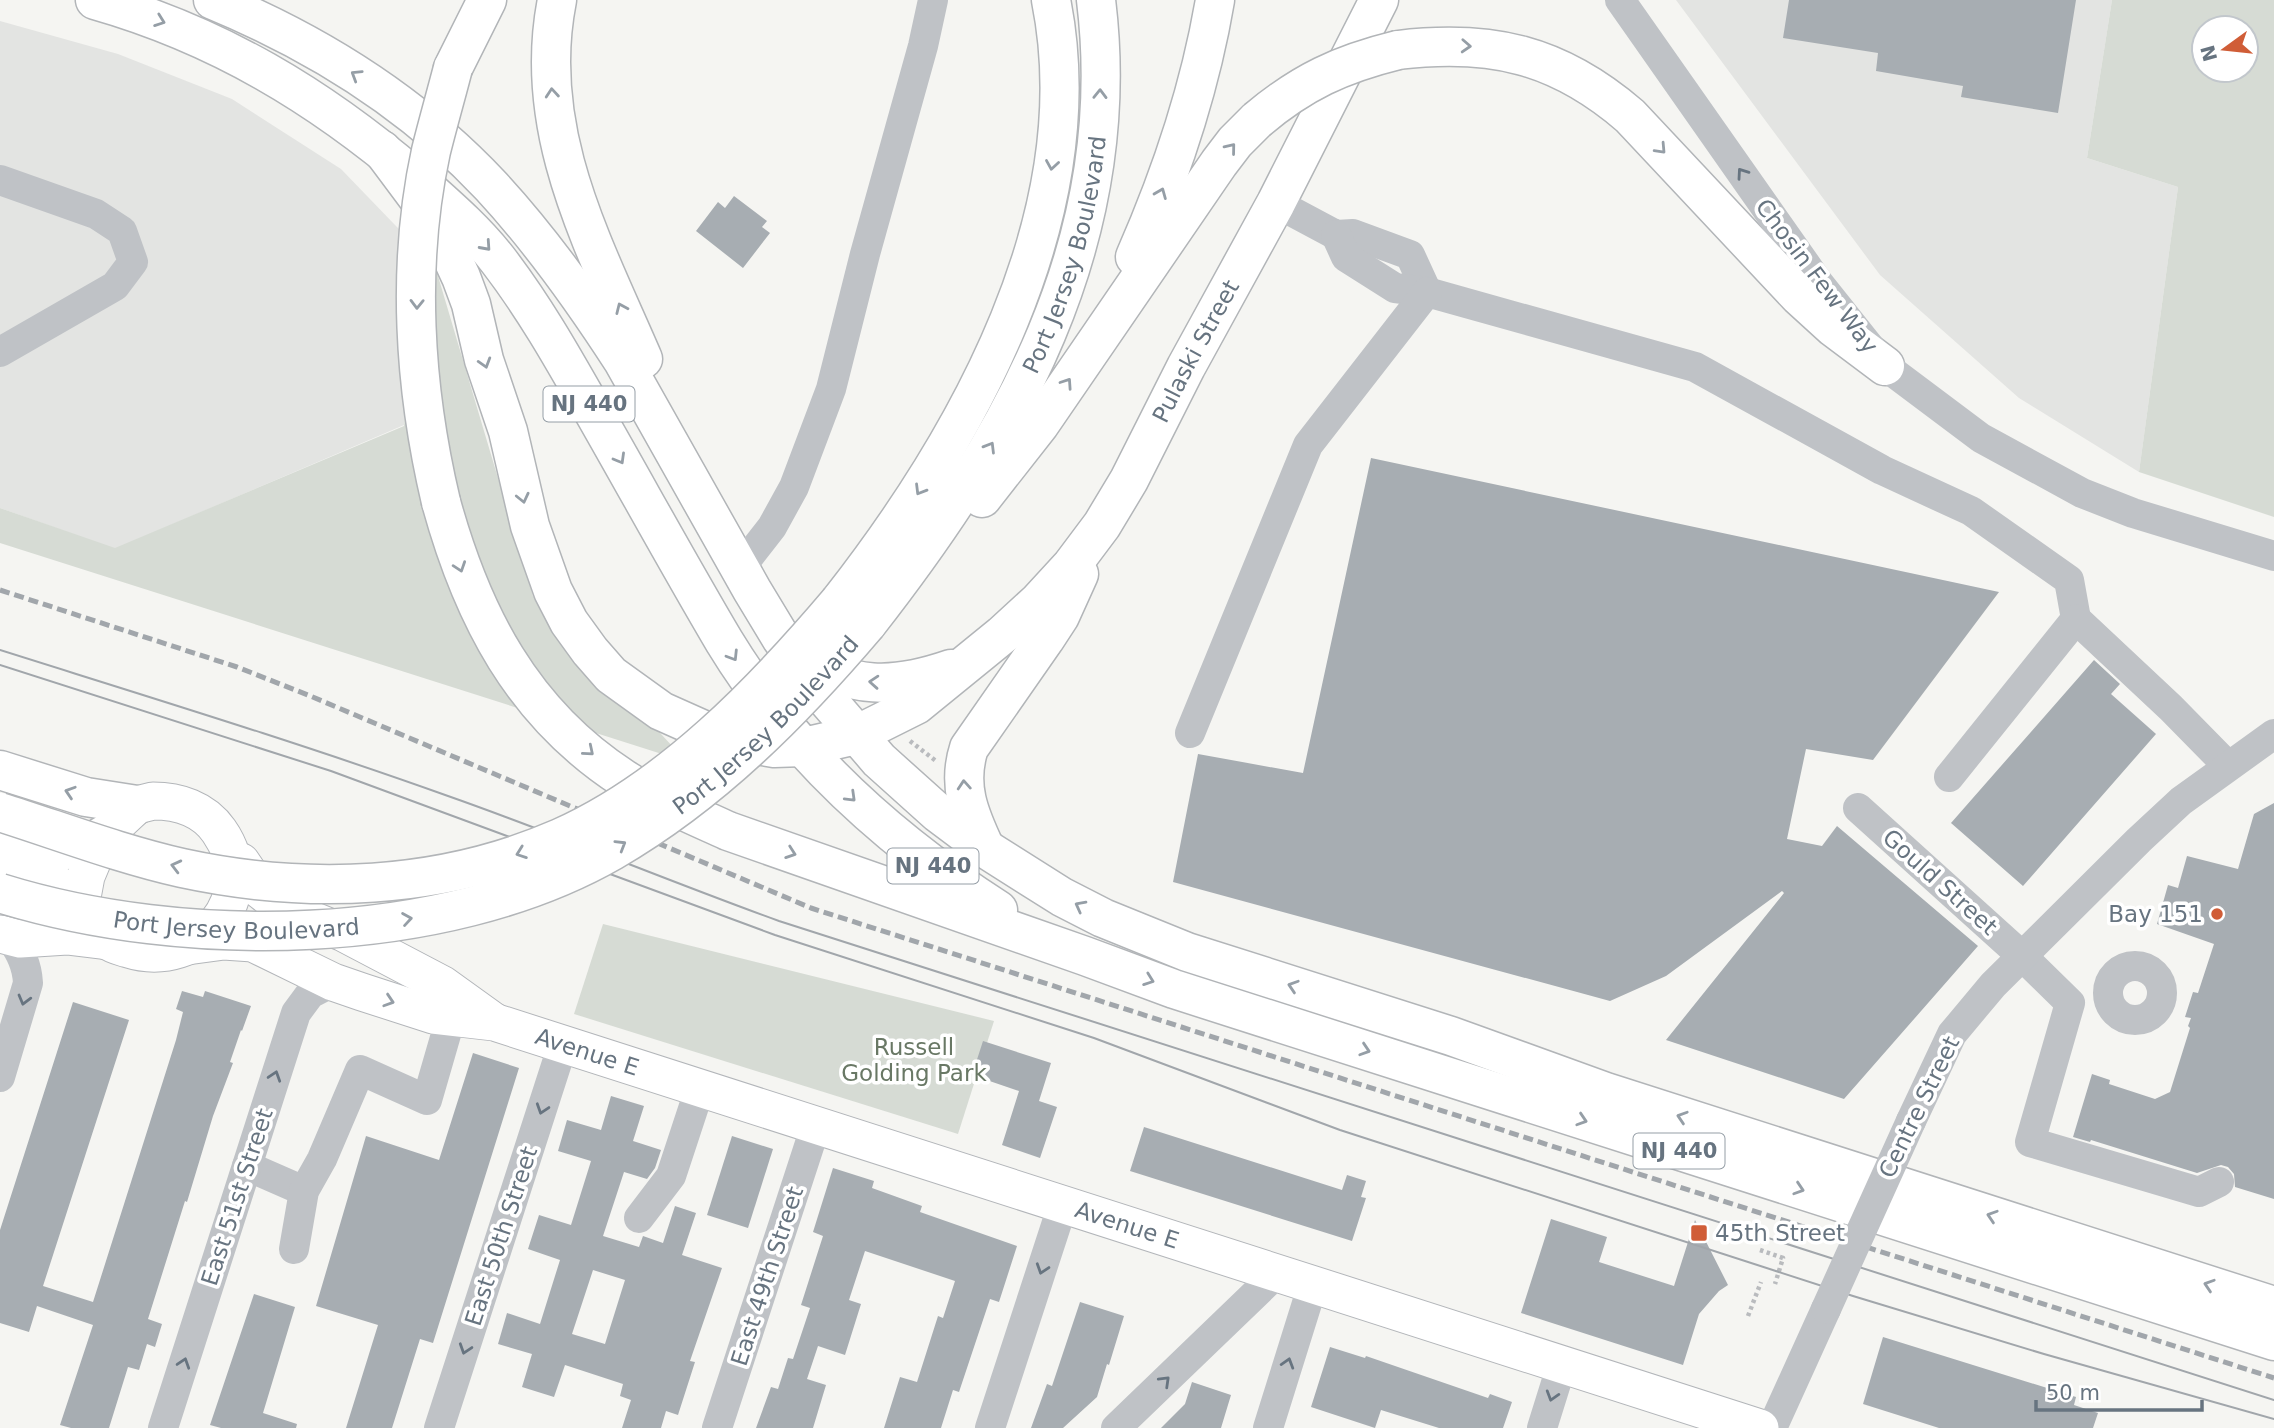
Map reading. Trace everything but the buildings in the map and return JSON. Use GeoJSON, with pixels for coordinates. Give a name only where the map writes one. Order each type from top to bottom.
{"type":"FeatureCollection","features":[{"type":"Feature","properties":{"kind":"highway","name":"NJ 440"},"geometry":{"type":"LineString","coordinates":[[95,0],[166,23],[238,56],[304,94],[382,150],[466,224],[496,258],[545,328],[724,641],[756,689],[804,747],[875,820],[916,854],[1000,911],[1085,956],[1187,993],[2274,1341]]}},
{"type":"Feature","properties":{"kind":"highway","name":"NJ 440"},"geometry":{"type":"LineString","coordinates":[[214,0],[302,43],[376,88],[432,131],[491,186],[530,229],[596,319],[623,361],[781,638],[817,688],[879,760],[938,813],[1022,874],[1103,918],[1187,952],[1451,1036],[1606,1092],[2274,1306]]}},
{"type":"Feature","properties":{"kind":"highway"},"geometry":{"type":"LineString","coordinates":[[473,0],[431,152],[421,229],[417,327],[421,394],[441,502],[467,585],[485,625],[508,663],[531,695],[589,752],[656,798],[728,831],[1085,956]]}},
{"type":"Feature","properties":{"kind":"highway"},"geometry":{"type":"LineString","coordinates":[[453,68],[487,0]]}},
{"type":"Feature","properties":{"kind":"highway"},"geometry":{"type":"LineString","coordinates":[[556,0],[551,27],[550,64],[552,101],[565,169],[587,231],[717,528]]}},
{"type":"Feature","properties":{"kind":"highway"},"geometry":{"type":"LineString","coordinates":[[1040,0],[1057,48]]}},
{"type":"Feature","properties":{"kind":"highway","name":"Port Jersey Boulevard"},"geometry":{"type":"LineString","coordinates":[[0,893],[52,907],[190,928],[332,928],[424,916],[503,897],[576,869],[611,852],[694,796],[742,757],[788,712],[854,613],[908,509],[966,409],[1016,302],[1035,245],[1052,166],[1057,128],[1059,87],[1051,0]]}},
{"type":"Feature","properties":{"kind":"highway","name":"Port Jersey Boulevard"},"geometry":{"type":"LineString","coordinates":[[0,811],[180,867],[259,880],[300,883],[387,882],[493,863],[561,837],[626,801],[663,775],[917,558],[982,460],[1028,376],[1054,317],[1074,257],[1094,173],[1099,131],[1096,0]]}},
{"type":"Feature","properties":{"kind":"highway"},"geometry":{"type":"LineString","coordinates":[[1093,344],[1122,285],[1167,177],[1201,68],[1215,0]]}},
{"type":"Feature","properties":{"kind":"highway","name":"Pulaski Street"},"geometry":{"type":"LineString","coordinates":[[382,150],[435,221],[461,277],[471,304],[484,360],[508,431],[530,526],[553,591],[569,622],[611,675],[661,711],[726,740],[747,746],[804,747],[856,735],[916,705],[1038,602],[1072,565],[1102,525],[1276,204],[1379,0]]}},
{"type":"Feature","properties":{"kind":"highway"},"geometry":{"type":"LineString","coordinates":[[854,613],[1009,466],[1235,142],[1257,120],[1309,82],[1338,68],[1398,50],[1462,45],[1514,53],[1553,66],[1580,79],[1630,116],[1799,296],[1833,327],[1885,366]]}},
{"type":"Feature","properties":{"kind":"highway"},"geometry":{"type":"LineString","coordinates":[[986,849],[972,820],[964,790],[965,760],[969,748],[1060,615],[1102,525]]}},
{"type":"Feature","properties":{"kind":"highway","name":"Pulaski Street"},"geometry":{"type":"LineString","coordinates":[[781,638],[820,667],[860,682],[906,682],[964,665]]}},
{"type":"Feature","properties":{"kind":"highway"},"geometry":{"type":"LineString","coordinates":[[689,724],[726,715],[756,689],[781,638]]}},
{"type":"Feature","properties":{"kind":"highway"},"geometry":{"type":"LineString","coordinates":[[0,770],[86,797],[137,804]]}},
{"type":"Feature","properties":{"kind":"highway"},"geometry":{"type":"LineString","coordinates":[[0,848],[61,852],[84,846],[108,832]]}},
{"type":"Feature","properties":{"kind":"highway"},"geometry":{"type":"LineString","coordinates":[[0,855],[56,882],[80,908]]}},
{"type":"Feature","properties":{"kind":"main road"},"geometry":{"type":"LineString","coordinates":[[5,935],[20,939],[67,936],[108,941],[153,954],[187,946],[203,938],[216,926],[226,911],[233,893],[235,876],[226,840],[215,825],[201,813],[185,805],[167,801],[137,804],[108,832],[99,845],[86,876],[80,908],[108,941]]}},
{"type":"Feature","properties":{"kind":"main road","name":"Avenue E"},"geometry":{"type":"LineString","coordinates":[[226,840],[260,890],[271,901],[297,916],[344,933],[443,985],[494,1022]]}},
{"type":"Feature","properties":{"kind":"main road","name":"Avenue E"},"geometry":{"type":"LineString","coordinates":[[187,946],[224,941],[253,943],[333,982],[433,1015],[494,1022],[1760,1428]]}},
{"type":"Feature","properties":{"kind":"street"},"geometry":{"type":"LineString","coordinates":[[740,568],[772,527],[793,487],[831,389],[865,254],[923,47],[933,0]]}},
{"type":"Feature","properties":{"kind":"street","name":"Chosin Few Way"},"geometry":{"type":"LineString","coordinates":[[1620,0],[1818,282],[1885,366],[1981,438],[2082,493],[2133,513],[2274,556]]}},
{"type":"Feature","properties":{"kind":"street"},"geometry":{"type":"LineString","coordinates":[[0,180],[96,214],[122,231],[133,262],[115,286],[0,352]]}},
{"type":"Feature","properties":{"kind":"street"},"geometry":{"type":"LineString","coordinates":[[1276,204],[1336,235],[1346,257],[1395,288],[1427,292],[1695,367],[1882,470],[1971,511],[2069,580],[2076,619],[2228,766]]}},
{"type":"Feature","properties":{"kind":"street"},"geometry":{"type":"LineString","coordinates":[[1190,733],[1308,445],[1427,292]]}},
{"type":"Feature","properties":{"kind":"street"},"geometry":{"type":"LineString","coordinates":[[1949,777],[2076,619]]}},
{"type":"Feature","properties":{"kind":"street","name":"Centre Street"},"geometry":{"type":"LineString","coordinates":[[1773,1428],[1952,1034],[2022,956],[2139,840],[2181,802],[2274,734]]}},
{"type":"Feature","properties":{"kind":"street","name":"Gould Street"},"geometry":{"type":"LineString","coordinates":[[1858,808],[2070,1003]]}},
{"type":"Feature","properties":{"kind":"street"},"geometry":{"type":"LineString","coordinates":[[0,1077],[28,983],[28,971],[23,958],[5,935]]}},
{"type":"Feature","properties":{"kind":"street","name":"East 51st Street"},"geometry":{"type":"LineString","coordinates":[[163,1428],[296,1013],[310,994],[333,982]]}},
{"type":"Feature","properties":{"kind":"street"},"geometry":{"type":"LineString","coordinates":[[2108,999],[2070,1003],[2030,1142],[2199,1192],[2219,1182]]}},
{"type":"Feature","properties":{"kind":"street"},"geometry":{"type":"LineString","coordinates":[[294,1249],[304,1191],[322,1159],[360,1070],[427,1100],[451,1017]]}},
{"type":"Feature","properties":{"kind":"street","name":"East 50th Street"},"geometry":{"type":"LineString","coordinates":[[439,1428],[563,1044]]}},
{"type":"Feature","properties":{"kind":"street"},"geometry":{"type":"LineString","coordinates":[[639,1218],[671,1176],[700,1088]]}},
{"type":"Feature","properties":{"kind":"street","name":"East 49th Street"},"geometry":{"type":"LineString","coordinates":[[717,1428],[816,1125]]}},
{"type":"Feature","properties":{"kind":"street"},"geometry":{"type":"LineString","coordinates":[[247,1166],[304,1191]]}},
{"type":"Feature","properties":{"kind":"street"},"geometry":{"type":"LineString","coordinates":[[990,1428],[1063,1204]]}},
{"type":"Feature","properties":{"kind":"street"},"geometry":{"type":"LineString","coordinates":[[1116,1428],[1277,1273]]}},
{"type":"Feature","properties":{"kind":"street"},"geometry":{"type":"LineString","coordinates":[[1268,1428],[1313,1284]]}},
{"type":"Feature","properties":{"kind":"street"},"geometry":{"type":"LineString","coordinates":[[1542,1428],[1562,1364]]}},
{"type":"Feature","properties":{"kind":"path"},"geometry":{"type":"LineString","coordinates":[[910,741],[945,767]]}},
{"type":"Feature","properties":{"kind":"path"},"geometry":{"type":"LineString","coordinates":[[1760,1250],[1783,1258],[1775,1284]]}},
{"type":"Feature","properties":{"kind":"path"},"geometry":{"type":"LineString","coordinates":[[1748,1316],[1761,1283]]}},
{"type":"Feature","properties":{"kind":"shaded area"},"geometry":{"type":"Polygon","coordinates":[[[1676,0],[2112,0],[2087,158],[2178,187],[2139,472],[2019,398],[1880,275],[1676,0]]]}},
{"type":"Feature","properties":{"kind":"shaded area"},"geometry":{"type":"Polygon","coordinates":[[[0,21],[118,54],[232,99],[341,169],[423,254],[404,425],[115,549],[0,508],[0,21]]]}},
{"type":"Feature","properties":{"kind":"green space"},"geometry":{"type":"Polygon","coordinates":[[[2112,0],[2274,0],[2274,517],[2139,472],[2178,187],[2087,158],[2112,0]]]}},
{"type":"Feature","properties":{"kind":"green space"},"geometry":{"type":"Polygon","coordinates":[[[423,254],[435,266],[533,596],[687,762],[0,543],[0,508],[115,548],[404,426],[423,254]]]}},
{"type":"Feature","properties":{"kind":"green space","name":"Russell Golding Park"},"geometry":{"type":"Polygon","coordinates":[[[603,924],[994,1021],[958,1134],[574,1014],[603,924]]]}},
{"type":"Feature","properties":{"kind":"tram line"},"geometry":{"type":"LineString","coordinates":[[0,650],[392,776],[779,921],[2274,1400]]}},
{"type":"Feature","properties":{"kind":"tram line"},"geometry":{"type":"LineString","coordinates":[[0,665],[331,771],[775,935],[1094,1038],[1340,1130],[1853,1296],[2044,1354],[2274,1419]]}},
{"type":"Feature","properties":{"kind":"railway"},"geometry":{"type":"LineString","coordinates":[[0,590],[237,667],[811,908],[2274,1378]]}},
{"type":"Feature","properties":{"kind":"place","name":"Bay 151"},"geometry":{"type":"Point","coordinates":[2217,914]}},
{"type":"Feature","properties":{"kind":"place","name":"45th Street"},"geometry":{"type":"Point","coordinates":[1699,1233]}}]}
